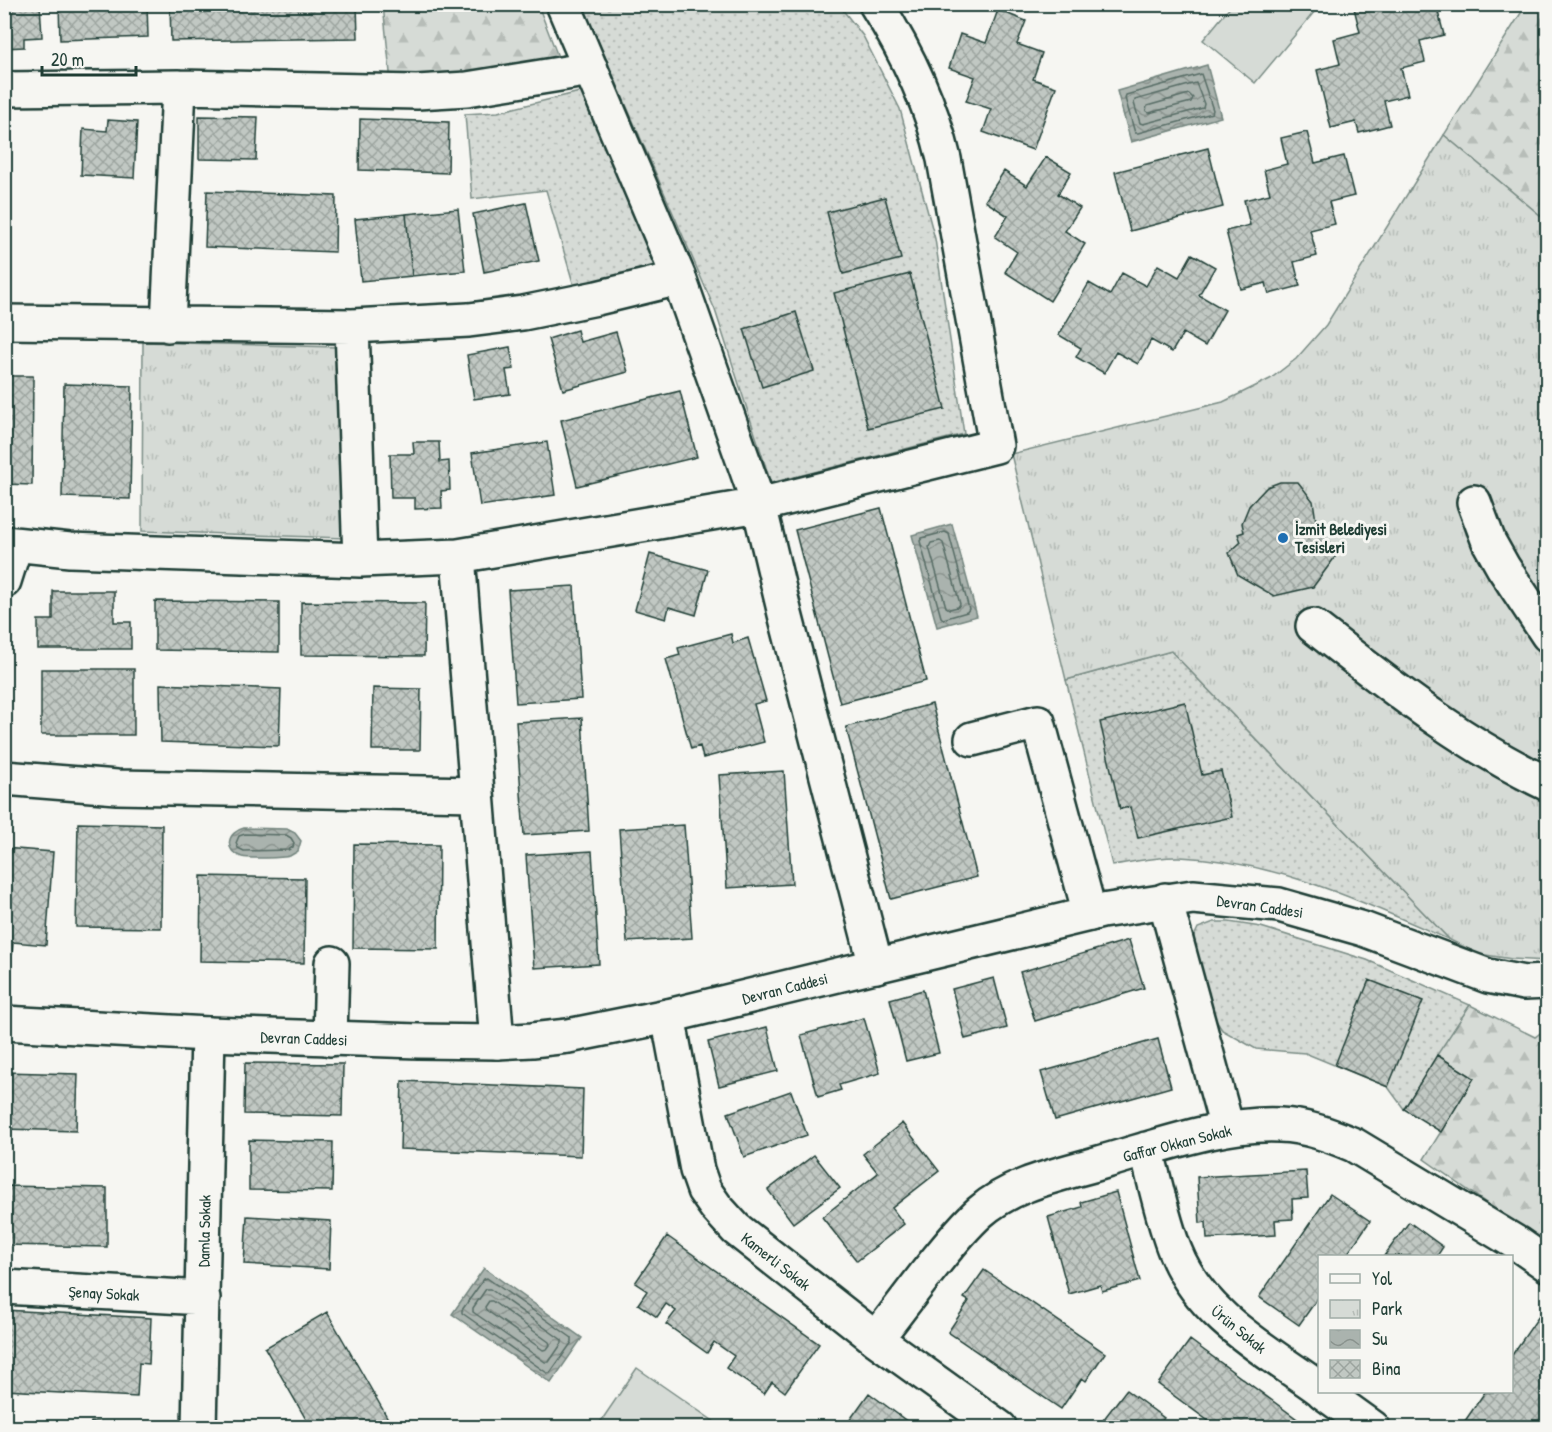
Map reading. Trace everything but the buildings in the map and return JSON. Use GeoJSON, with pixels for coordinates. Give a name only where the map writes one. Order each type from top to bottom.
{"type":"FeatureCollection","features":[{"type":"Feature","properties":{"kind":"street"},"geometry":{"type":"LineString","coordinates":[[564,4],[679,278],[759,505],[876,966]]}},
{"type":"Feature","properties":{"kind":"street"},"geometry":{"type":"LineString","coordinates":[[4,581],[10,544],[70,550],[360,560],[458,556],[759,505],[996,446],[937,128],[927,100],[895,34],[876,4]]}},
{"type":"Feature","properties":{"kind":"street"},"geometry":{"type":"LineString","coordinates":[[4,89],[180,87],[417,92],[467,89],[591,69]]}},
{"type":"Feature","properties":{"kind":"street"},"geometry":{"type":"LineString","coordinates":[[168,325],[180,87]]}},
{"type":"Feature","properties":{"kind":"street"},"geometry":{"type":"LineString","coordinates":[[4,322],[352,326],[469,320],[523,313],[679,278]]}},
{"type":"Feature","properties":{"kind":"street"},"geometry":{"type":"LineString","coordinates":[[352,326],[360,560]]}},
{"type":"Feature","properties":{"kind":"street"},"geometry":{"type":"LineString","coordinates":[[1474,502],[1489,542],[1548,635]]}},
{"type":"Feature","properties":{"kind":"street"},"geometry":{"type":"LineString","coordinates":[[458,556],[497,1042]]}},
{"type":"Feature","properties":{"kind":"street"},"geometry":{"type":"LineString","coordinates":[[1313,626],[1384,681],[1464,737],[1548,784]]}},
{"type":"Feature","properties":{"kind":"street"},"geometry":{"type":"LineString","coordinates":[[972,739],[1038,723],[1090,914]]}},
{"type":"Feature","properties":{"kind":"street"},"geometry":{"type":"LineString","coordinates":[[4,778],[117,787],[476,794]]}},
{"type":"Feature","properties":{"kind":"street","name":"Devran Caddesi"},"geometry":{"type":"LineString","coordinates":[[4,1023],[330,1039],[497,1042],[568,1036],[668,1016],[1090,914],[1193,897],[1279,905],[1363,929],[1488,976],[1540,988]]}},
{"type":"Feature","properties":{"kind":"street"},"geometry":{"type":"LineString","coordinates":[[1165,900],[1227,1128]]}},
{"type":"Feature","properties":{"kind":"street"},"geometry":{"type":"LineString","coordinates":[[330,1039],[332,963]]}},
{"type":"Feature","properties":{"kind":"street","name":"Kamerli Sokak"},"geometry":{"type":"LineString","coordinates":[[668,1016],[697,1170],[704,1190],[716,1207],[736,1229],[876,1339],[1000,1428]]}},
{"type":"Feature","properties":{"kind":"street","name":"Damla Sokak"},"geometry":{"type":"LineString","coordinates":[[199,1428],[208,1034]]}},
{"type":"Feature","properties":{"kind":"street","name":"Gaffar Okkan Sokak"},"geometry":{"type":"LineString","coordinates":[[876,1339],[957,1235],[981,1211],[1005,1195],[1033,1183],[1146,1149],[1227,1128],[1277,1124],[1300,1126],[1354,1145],[1548,1264]]}},
{"type":"Feature","properties":{"kind":"street","name":"Ürün Sokak"},"geometry":{"type":"LineString","coordinates":[[1146,1149],[1174,1250],[1198,1292],[1213,1310],[1234,1328],[1318,1388]]}},
{"type":"Feature","properties":{"kind":"street","name":"Şenay Sokak"},"geometry":{"type":"LineString","coordinates":[[4,1287],[203,1298]]}},
{"type":"Feature","properties":{"kind":"street"},"geometry":{"type":"LineString","coordinates":[[1324,1393],[1374,1428]]}},
{"type":"Feature","properties":{"kind":"green space"},"geometry":{"type":"Polygon","coordinates":[[[383,5],[538,5],[560,62],[391,82],[383,5]]]}},
{"type":"Feature","properties":{"kind":"green space"},"geometry":{"type":"Polygon","coordinates":[[[580,5],[839,5],[863,36],[900,109],[935,239],[964,434],[771,483],[715,310],[604,54],[580,5]]]}},
{"type":"Feature","properties":{"kind":"green space"},"geometry":{"type":"Polygon","coordinates":[[[1232,5],[1320,5],[1255,83],[1203,40],[1232,5]]]}},
{"type":"Feature","properties":{"kind":"green space"},"geometry":{"type":"Polygon","coordinates":[[[1526,5],[1547,5],[1547,221],[1444,135],[1526,5]]]}},
{"type":"Feature","properties":{"kind":"green space"},"geometry":{"type":"Polygon","coordinates":[[[584,91],[654,266],[574,286],[546,190],[472,199],[465,114],[498,112],[584,91]]]}},
{"type":"Feature","properties":{"kind":"green space"},"geometry":{"type":"Polygon","coordinates":[[[1444,135],[1547,221],[1547,961],[1479,954],[1450,940],[1171,651],[1066,680],[1011,454],[1223,402],[1270,379],[1296,359],[1326,325],[1444,135]]]}},
{"type":"Feature","properties":{"kind":"green space"},"geometry":{"type":"Polygon","coordinates":[[[143,342],[338,347],[344,538],[142,531],[143,342]]]}},
{"type":"Feature","properties":{"kind":"green space"},"geometry":{"type":"Polygon","coordinates":[[[1171,651],[1450,940],[1352,898],[1251,866],[1180,857],[1155,858],[1112,865],[1066,680],[1171,651]]]}},
{"type":"Feature","properties":{"kind":"green space"},"geometry":{"type":"Polygon","coordinates":[[[1214,922],[1261,927],[1367,960],[1470,1005],[1404,1109],[1388,1087],[1305,1053],[1256,1049],[1222,1030],[1202,998],[1189,947],[1198,928],[1214,922]]]}},
{"type":"Feature","properties":{"kind":"green space"},"geometry":{"type":"Polygon","coordinates":[[[1470,1005],[1535,1037],[1547,1028],[1547,1246],[1424,1159],[1474,1078],[1437,1055],[1470,1005]]]}},
{"type":"Feature","properties":{"kind":"green space"},"geometry":{"type":"Polygon","coordinates":[[[637,1368],[722,1427],[597,1427],[637,1368]]]}},
{"type":"Feature","properties":{"kind":"water"},"geometry":{"type":"Polygon","coordinates":[[[1207,65],[1221,117],[1131,142],[1117,91],[1207,65]]]}},
{"type":"Feature","properties":{"kind":"water"},"geometry":{"type":"Polygon","coordinates":[[[952,524],[977,616],[937,627],[912,535],[952,524]]]}},
{"type":"Feature","properties":{"kind":"water"},"geometry":{"type":"Polygon","coordinates":[[[244,828],[287,829],[295,833],[301,841],[298,851],[286,857],[242,857],[232,850],[230,842],[234,833],[244,828]]]}},
{"type":"Feature","properties":{"kind":"water"},"geometry":{"type":"Polygon","coordinates":[[[484,1268],[582,1338],[551,1383],[452,1314],[484,1268]]]}},
{"type":"Feature","properties":{"kind":"place","name":"İzmit Belediyesi Tesisleri"},"geometry":{"type":"Point","coordinates":[1283,538]}}]}
